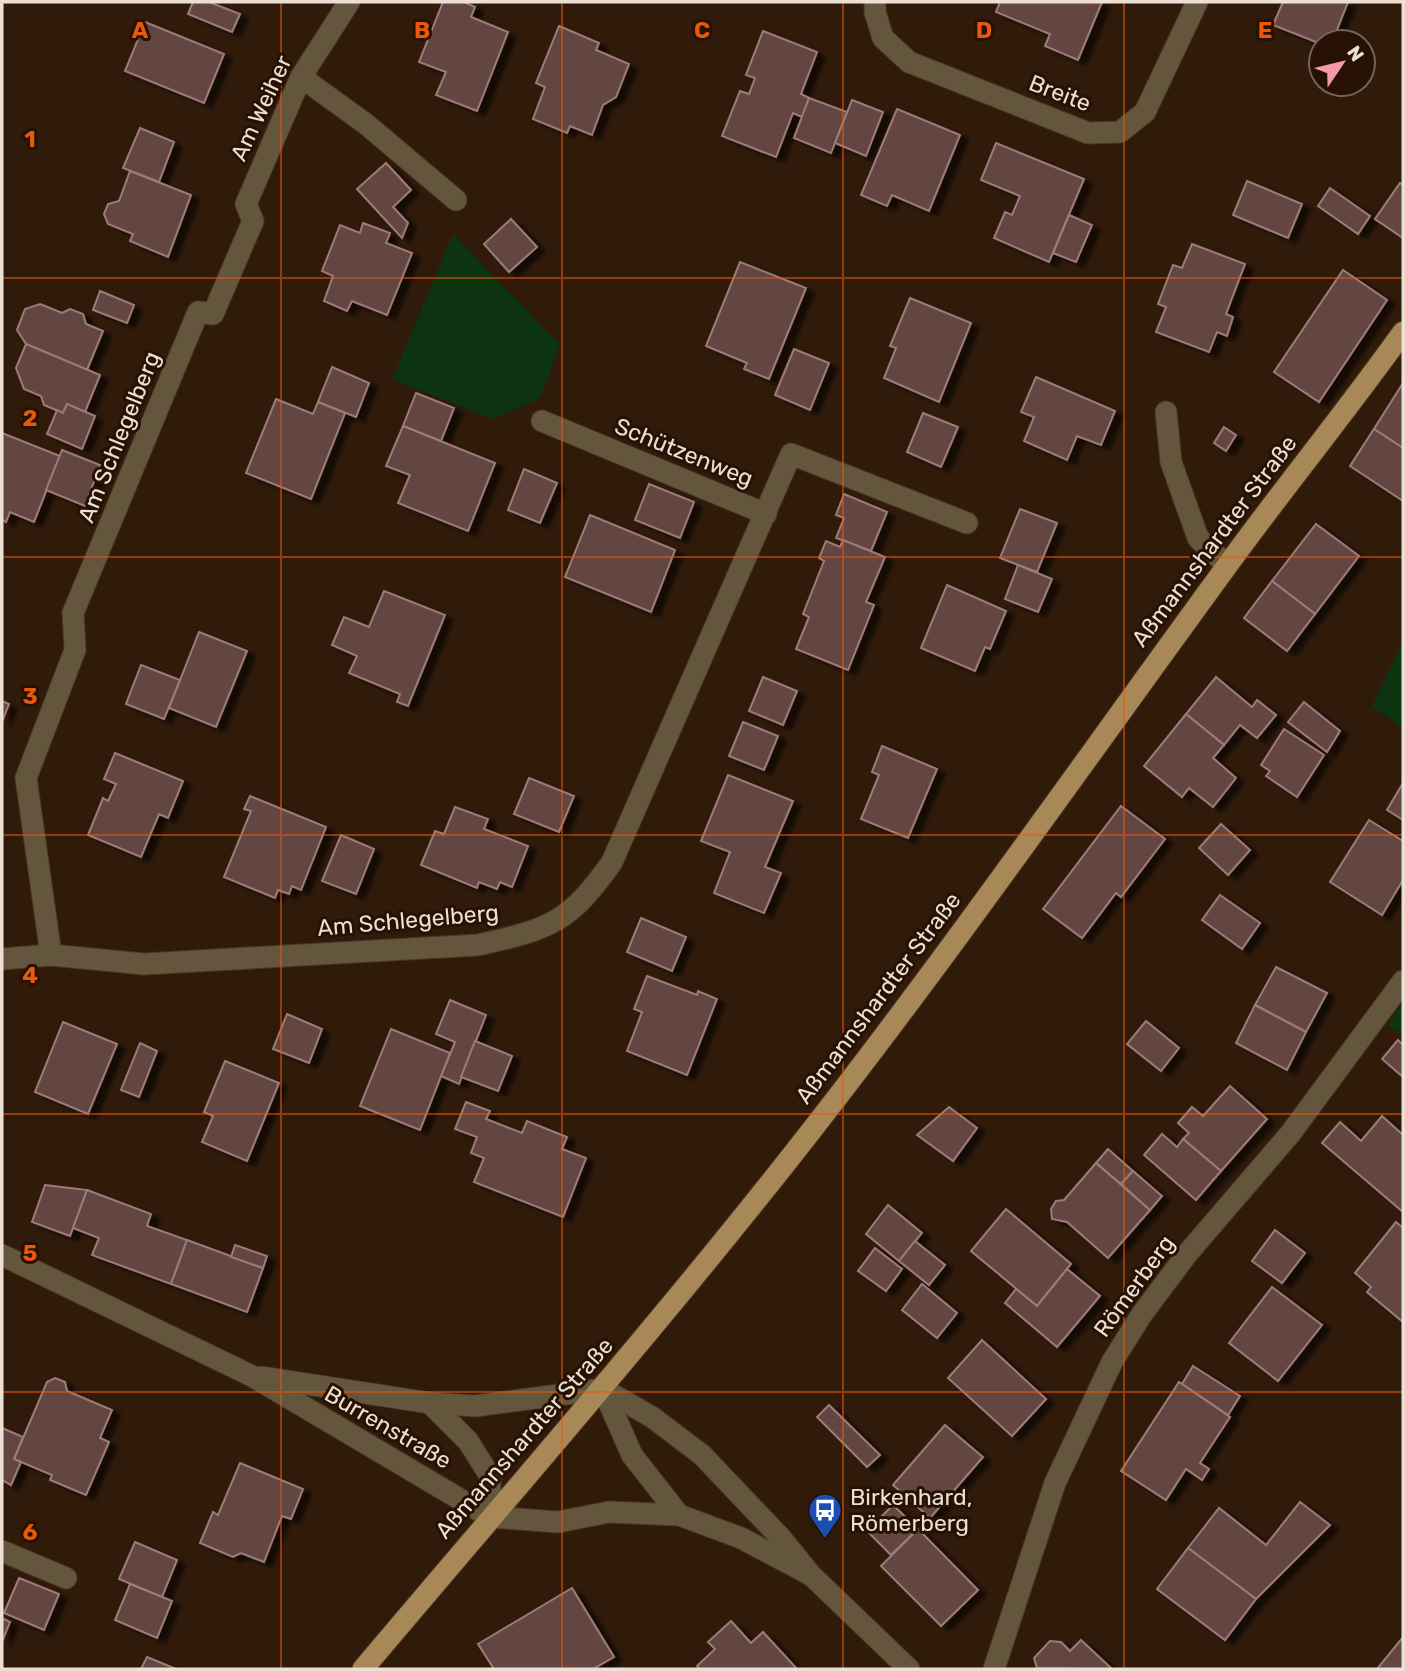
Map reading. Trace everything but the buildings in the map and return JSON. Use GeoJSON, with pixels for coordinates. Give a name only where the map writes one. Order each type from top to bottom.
{"type":"FeatureCollection","features":[{"type":"Feature","properties":{"kind":"main road","name":"Aßmannshardter Straße"},"geometry":{"type":"LineString","coordinates":[[363,1669],[490,1517],[603,1389],[809,1133],[918,991],[1227,565],[1403,332]]}},
{"type":"Feature","properties":{"kind":"street","name":"Am Weiher"},"geometry":{"type":"LineString","coordinates":[[246,204],[301,77],[349,2]]}},
{"type":"Feature","properties":{"kind":"street","name":"Breite"},"geometry":{"type":"LineString","coordinates":[[875,2],[875,12],[883,38],[909,62],[1088,133],[1120,132],[1145,111],[1197,2]]}},
{"type":"Feature","properties":{"kind":"street"},"geometry":{"type":"LineString","coordinates":[[301,77],[366,124],[456,200]]}},
{"type":"Feature","properties":{"kind":"street","name":"Am Schlegelberg"},"geometry":{"type":"LineString","coordinates":[[51,955],[26,778],[75,650],[72,613],[198,312],[214,314],[253,221],[246,204]]}},
{"type":"Feature","properties":{"kind":"street"},"geometry":{"type":"LineString","coordinates":[[1166,412],[1171,462],[1198,538],[1227,565]]}},
{"type":"Feature","properties":{"kind":"street","name":"Schützenweg"},"geometry":{"type":"LineString","coordinates":[[541,421],[766,514],[792,454],[967,523]]}},
{"type":"Feature","properties":{"kind":"street","name":"Am Schlegelberg"},"geometry":{"type":"LineString","coordinates":[[2,959],[51,955],[144,964],[478,945],[530,934],[561,919],[586,900],[612,862],[766,514]]}},
{"type":"Feature","properties":{"kind":"street","name":"Römerberg"},"geometry":{"type":"LineString","coordinates":[[994,1669],[1055,1483],[1112,1362],[1142,1314],[1187,1254],[1290,1134],[1403,981]]}},
{"type":"Feature","properties":{"kind":"street","name":"Burrenstraße"},"geometry":{"type":"LineString","coordinates":[[2,1255],[252,1376],[490,1517],[491,1476],[468,1441],[430,1403]]}},
{"type":"Feature","properties":{"kind":"street","name":"Burrenstraße"},"geometry":{"type":"LineString","coordinates":[[252,1376],[430,1403],[475,1406],[603,1389]]}},
{"type":"Feature","properties":{"kind":"street"},"geometry":{"type":"LineString","coordinates":[[603,1389],[632,1455],[678,1515]]}},
{"type":"Feature","properties":{"kind":"street"},"geometry":{"type":"LineString","coordinates":[[603,1389],[652,1417],[702,1455],[781,1538],[811,1575],[909,1669]]}},
{"type":"Feature","properties":{"kind":"street"},"geometry":{"type":"LineString","coordinates":[[490,1517],[558,1522],[609,1512],[678,1515],[741,1538],[811,1575]]}},
{"type":"Feature","properties":{"kind":"street"},"geometry":{"type":"LineString","coordinates":[[2,1551],[66,1578]]}},
{"type":"Feature","properties":{"kind":"green space"},"geometry":{"type":"Polygon","coordinates":[[[453,234],[560,345],[540,398],[493,419],[392,379],[453,234]]]}},
{"type":"Feature","properties":{"kind":"green space"},"geometry":{"type":"Polygon","coordinates":[[[1403,641],[1403,728],[1372,706],[1403,641]]]}},
{"type":"Feature","properties":{"kind":"green space"},"geometry":{"type":"Polygon","coordinates":[[[1403,1002],[1403,1037],[1387,1024],[1403,1002]]]}},
{"type":"Feature","properties":{"kind":"place","name":"Birkenhard, Römerberg"},"geometry":{"type":"Point","coordinates":[825,1540]}}]}
